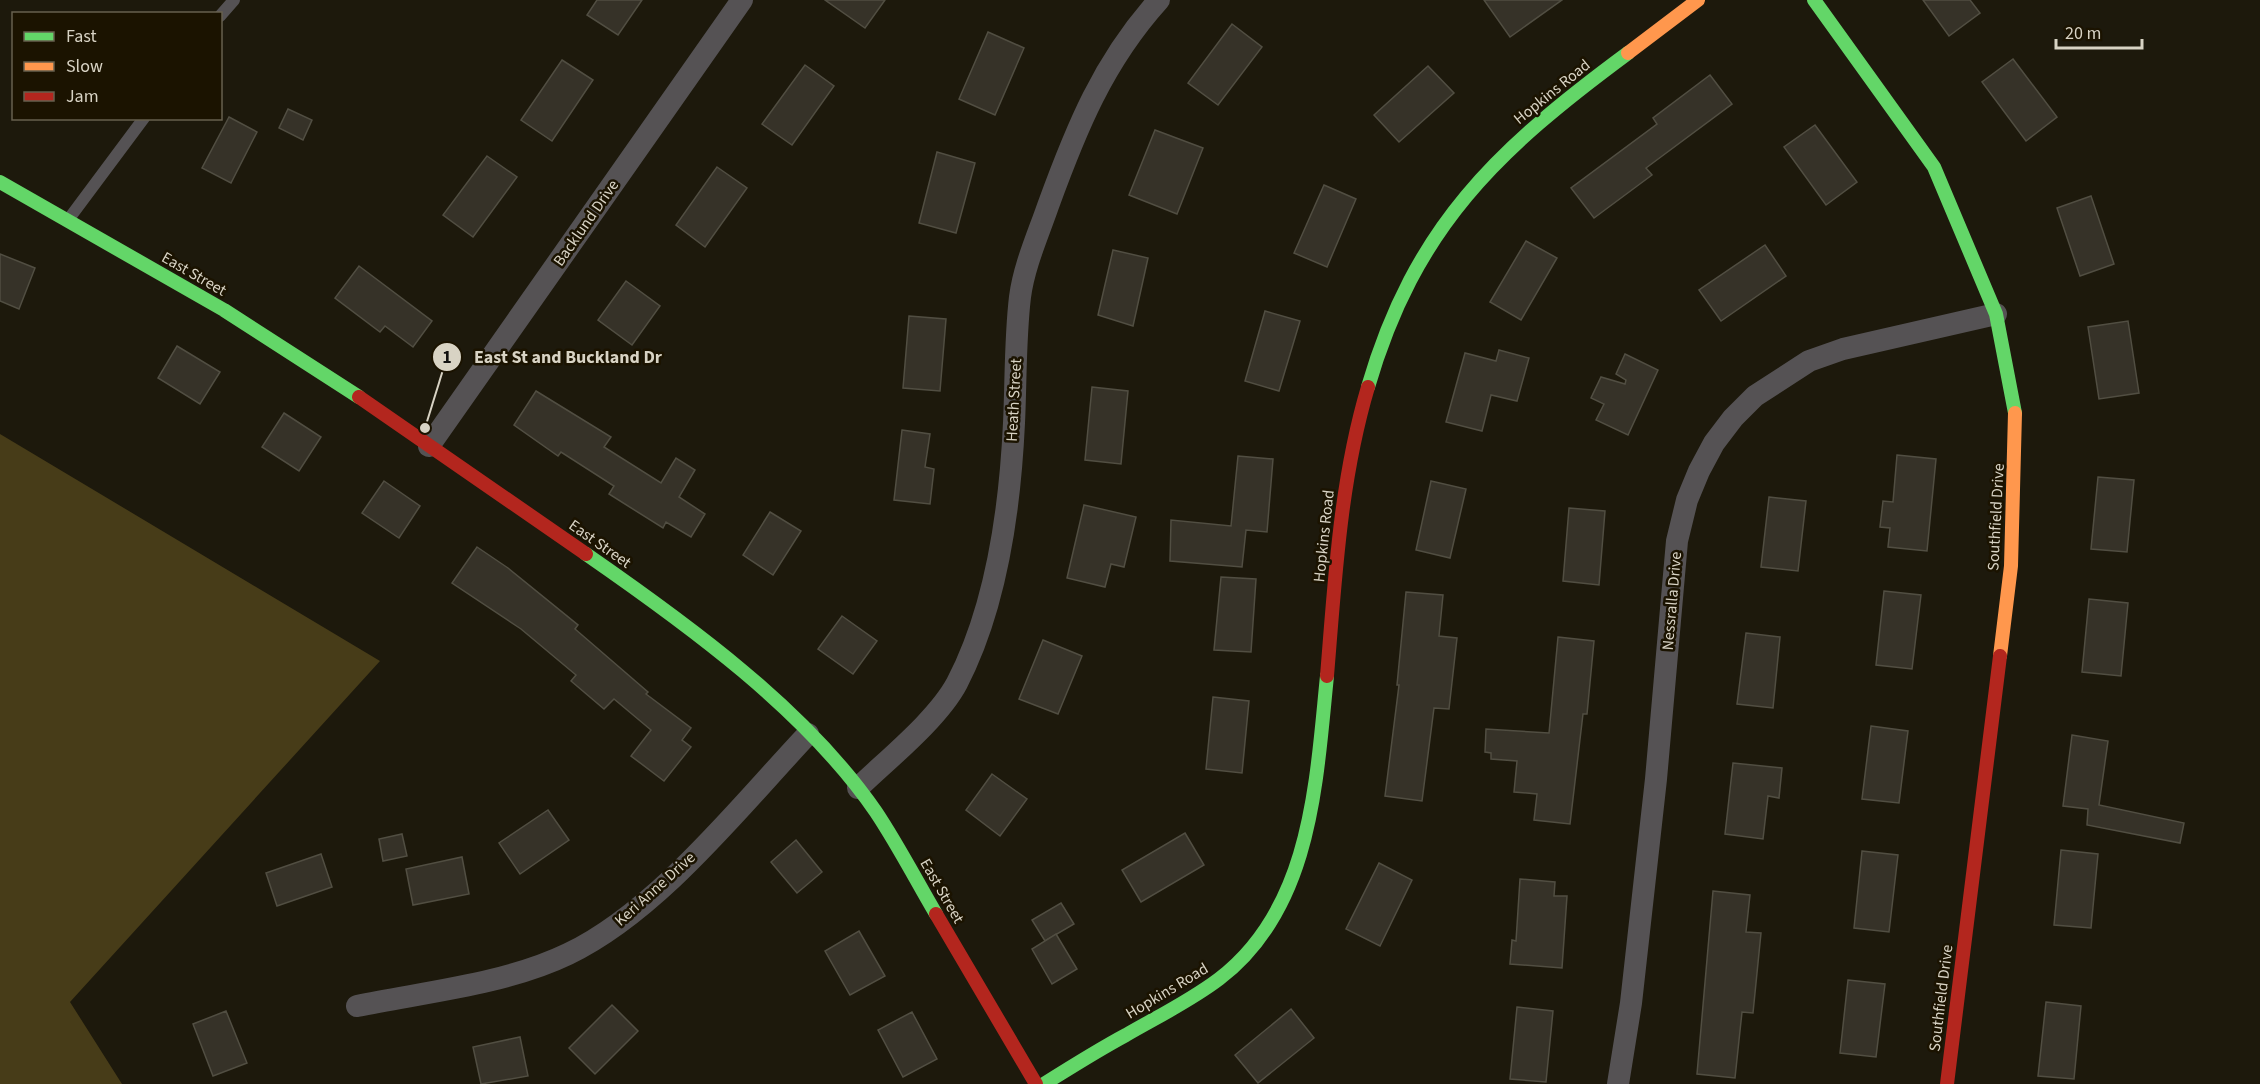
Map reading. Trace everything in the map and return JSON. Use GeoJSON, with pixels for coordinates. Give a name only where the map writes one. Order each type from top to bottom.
{"type":"FeatureCollection","features":[{"type":"Feature","properties":{"kind":"street","name":"Backlund Drive"},"geometry":{"type":"LineString","coordinates":[[429,446],[742,0]]}},
{"type":"Feature","properties":{"kind":"street","name":"Heath Street"},"geometry":{"type":"LineString","coordinates":[[858,788],[926,722],[956,685],[973,649],[994,571],[1003,523],[1014,427],[1020,294],[1030,259],[1088,104],[1110,63],[1159,0]]}},
{"type":"Feature","properties":{"kind":"street","name":"Hopkins Road"},"geometry":{"type":"LineString","coordinates":[[1044,1084],[1193,998],[1225,976],[1267,930],[1283,904],[1298,867],[1318,756],[1338,550],[1349,471],[1368,382],[1390,321],[1420,260],[1441,227],[1496,161],[1565,100],[1698,0]]}},
{"type":"Feature","properties":{"kind":"street","name":"Southfield Drive"},"geometry":{"type":"LineString","coordinates":[[1814,0],[1934,167],[1996,314],[2017,422],[2011,566],[1947,1084]]}},
{"type":"Feature","properties":{"kind":"street","name":"East Street"},"geometry":{"type":"LineString","coordinates":[[0,182],[254,328],[678,618],[728,658],[808,734],[858,788],[876,812],[1036,1084]]}},
{"type":"Feature","properties":{"kind":"street","name":"Nessralla Drive"},"geometry":{"type":"LineString","coordinates":[[1618,1084],[1653,803],[1677,541],[1687,500],[1699,471],[1714,443],[1732,418],[1755,396],[1809,361],[1843,349],[1996,314]]}},
{"type":"Feature","properties":{"kind":"street","name":"Keri Anne Drive"},"geometry":{"type":"LineString","coordinates":[[357,1006],[533,968],[568,954],[600,937],[658,891],[808,734]]}},
{"type":"Feature","properties":{"kind":"lane"},"geometry":{"type":"LineString","coordinates":[[222,14],[234,0]]}},
{"type":"Feature","properties":{"kind":"lane"},"geometry":{"type":"LineString","coordinates":[[68,220],[143,120]]}},
{"type":"Feature","properties":{"kind":"shaded area"},"geometry":{"type":"Polygon","coordinates":[[[0,434],[380,661],[70,1002],[122,1084],[0,1084],[0,434]]]}},
{"type":"Feature","properties":{"kind":"building"},"geometry":{"type":"Polygon","coordinates":[[[597,0],[642,0],[618,35],[587,15],[597,0]]]}},
{"type":"Feature","properties":{"kind":"building"},"geometry":{"type":"Polygon","coordinates":[[[825,0],[885,0],[865,28],[825,0]]]}},
{"type":"Feature","properties":{"kind":"building"},"geometry":{"type":"Polygon","coordinates":[[[1484,0],[1562,0],[1510,37],[1484,0]]]}},
{"type":"Feature","properties":{"kind":"building"},"geometry":{"type":"Polygon","coordinates":[[[1923,0],[1970,0],[1980,13],[1949,36],[1923,0]]]}},
{"type":"Feature","properties":{"kind":"building"},"geometry":{"type":"Polygon","coordinates":[[[1232,24],[1262,47],[1218,105],[1188,83],[1232,24]]]}},
{"type":"Feature","properties":{"kind":"building"},"geometry":{"type":"Polygon","coordinates":[[[988,32],[1024,48],[995,115],[959,99],[988,32]]]}},
{"type":"Feature","properties":{"kind":"building"},"geometry":{"type":"Polygon","coordinates":[[[2013,59],[2057,117],[2026,141],[1982,82],[2013,59]]]}},
{"type":"Feature","properties":{"kind":"building"},"geometry":{"type":"Polygon","coordinates":[[[562,60],[593,80],[552,141],[521,120],[562,60]]]}},
{"type":"Feature","properties":{"kind":"building"},"geometry":{"type":"Polygon","coordinates":[[[805,65],[834,86],[792,145],[762,124],[805,65]]]}},
{"type":"Feature","properties":{"kind":"building"},"geometry":{"type":"Polygon","coordinates":[[[1428,66],[1454,93],[1399,142],[1374,115],[1428,66]]]}},
{"type":"Feature","properties":{"kind":"building"},"geometry":{"type":"Polygon","coordinates":[[[1710,75],[1732,104],[1646,168],[1652,175],[1594,218],[1571,188],[1657,124],[1653,118],[1710,75]]]}},
{"type":"Feature","properties":{"kind":"building"},"geometry":{"type":"Polygon","coordinates":[[[288,109],[312,120],[303,140],[279,128],[288,109]]]}},
{"type":"Feature","properties":{"kind":"building"},"geometry":{"type":"Polygon","coordinates":[[[229,117],[257,132],[231,183],[202,168],[229,117]]]}},
{"type":"Feature","properties":{"kind":"building"},"geometry":{"type":"Polygon","coordinates":[[[1815,125],[1857,182],[1826,205],[1784,147],[1815,125]]]}},
{"type":"Feature","properties":{"kind":"building"},"geometry":{"type":"Polygon","coordinates":[[[1155,130],[1203,148],[1177,214],[1129,195],[1155,130]]]}},
{"type":"Feature","properties":{"kind":"building"},"geometry":{"type":"Polygon","coordinates":[[[937,152],[975,163],[956,233],[919,223],[937,152]]]}},
{"type":"Feature","properties":{"kind":"building"},"geometry":{"type":"Polygon","coordinates":[[[487,156],[517,177],[473,237],[443,215],[487,156]]]}},
{"type":"Feature","properties":{"kind":"building"},"geometry":{"type":"Polygon","coordinates":[[[717,167],[747,188],[705,247],[676,225],[717,167]]]}},
{"type":"Feature","properties":{"kind":"building"},"geometry":{"type":"Polygon","coordinates":[[[1324,185],[1356,199],[1327,267],[1294,253],[1324,185]]]}},
{"type":"Feature","properties":{"kind":"building"},"geometry":{"type":"Polygon","coordinates":[[[2091,196],[2114,264],[2080,276],[2057,208],[2091,196]]]}},
{"type":"Feature","properties":{"kind":"building"},"geometry":{"type":"Polygon","coordinates":[[[1526,241],[1557,258],[1521,320],[1490,302],[1526,241]]]}},
{"type":"Feature","properties":{"kind":"building"},"geometry":{"type":"Polygon","coordinates":[[[1765,245],[1786,276],[1721,321],[1699,290],[1765,245]]]}},
{"type":"Feature","properties":{"kind":"building"},"geometry":{"type":"Polygon","coordinates":[[[1113,250],[1148,258],[1133,326],[1098,315],[1113,250]]]}},
{"type":"Feature","properties":{"kind":"building"},"geometry":{"type":"Polygon","coordinates":[[[0,254],[35,268],[19,309],[0,301],[0,254]]]}},
{"type":"Feature","properties":{"kind":"building"},"geometry":{"type":"Polygon","coordinates":[[[359,266],[432,321],[413,347],[385,326],[380,332],[335,298],[359,266]]]}},
{"type":"Feature","properties":{"kind":"building"},"geometry":{"type":"Polygon","coordinates":[[[626,281],[660,306],[632,345],[598,320],[626,281]]]}},
{"type":"Feature","properties":{"kind":"building"},"geometry":{"type":"Polygon","coordinates":[[[1265,311],[1300,321],[1279,391],[1245,381],[1265,311]]]}},
{"type":"Feature","properties":{"kind":"building"},"geometry":{"type":"Polygon","coordinates":[[[909,316],[946,319],[940,391],[903,388],[909,316]]]}},
{"type":"Feature","properties":{"kind":"building"},"geometry":{"type":"Polygon","coordinates":[[[2128,321],[2139,393],[2099,399],[2088,327],[2128,321]]]}},
{"type":"Feature","properties":{"kind":"building"},"geometry":{"type":"Polygon","coordinates":[[[177,346],[220,372],[200,404],[158,378],[177,346]]]}},
{"type":"Feature","properties":{"kind":"building"},"geometry":{"type":"Polygon","coordinates":[[[1499,350],[1529,358],[1517,401],[1491,395],[1482,431],[1446,422],[1465,353],[1496,361],[1499,350]]]}},
{"type":"Feature","properties":{"kind":"building"},"geometry":{"type":"Polygon","coordinates":[[[1625,354],[1658,370],[1628,435],[1596,420],[1604,404],[1591,398],[1601,377],[1625,384],[1626,380],[1616,374],[1625,354]]]}},
{"type":"Feature","properties":{"kind":"building"},"geometry":{"type":"Polygon","coordinates":[[[1092,387],[1128,391],[1121,464],[1085,460],[1092,387]]]}},
{"type":"Feature","properties":{"kind":"building"},"geometry":{"type":"Polygon","coordinates":[[[536,391],[611,437],[604,447],[661,483],[676,458],[695,470],[679,497],[705,514],[691,537],[666,522],[663,528],[609,494],[614,486],[561,452],[558,456],[514,425],[536,391]]]}},
{"type":"Feature","properties":{"kind":"building"},"geometry":{"type":"Polygon","coordinates":[[[284,413],[321,437],[299,471],[262,447],[284,413]]]}},
{"type":"Feature","properties":{"kind":"building"},"geometry":{"type":"Polygon","coordinates":[[[902,430],[930,434],[925,467],[934,469],[930,504],[894,500],[902,430]]]}},
{"type":"Feature","properties":{"kind":"building"},"geometry":{"type":"Polygon","coordinates":[[[1897,455],[1936,459],[1927,551],[1888,547],[1890,528],[1880,527],[1883,501],[1893,502],[1897,455]]]}},
{"type":"Feature","properties":{"kind":"building"},"geometry":{"type":"Polygon","coordinates":[[[1238,456],[1273,459],[1267,532],[1246,530],[1242,567],[1170,561],[1171,520],[1231,526],[1238,456]]]}},
{"type":"Feature","properties":{"kind":"building"},"geometry":{"type":"Polygon","coordinates":[[[2098,477],[2134,480],[2127,552],[2091,549],[2098,477]]]}},
{"type":"Feature","properties":{"kind":"building"},"geometry":{"type":"Polygon","coordinates":[[[384,481],[420,506],[399,538],[362,513],[384,481]]]}},
{"type":"Feature","properties":{"kind":"building"},"geometry":{"type":"Polygon","coordinates":[[[1431,481],[1466,489],[1450,558],[1416,550],[1431,481]]]}},
{"type":"Feature","properties":{"kind":"building"},"geometry":{"type":"Polygon","coordinates":[[[1769,497],[1806,501],[1798,571],[1761,567],[1769,497]]]}},
{"type":"Feature","properties":{"kind":"building"},"geometry":{"type":"Polygon","coordinates":[[[1084,505],[1136,517],[1124,567],[1111,564],[1105,587],[1067,578],[1084,505]]]}},
{"type":"Feature","properties":{"kind":"building"},"geometry":{"type":"Polygon","coordinates":[[[1569,508],[1605,511],[1599,585],[1563,581],[1569,508]]]}},
{"type":"Feature","properties":{"kind":"building"},"geometry":{"type":"Polygon","coordinates":[[[770,512],[801,531],[773,575],[743,555],[770,512]]]}},
{"type":"Feature","properties":{"kind":"building"},"geometry":{"type":"Polygon","coordinates":[[[477,547],[508,568],[578,625],[575,629],[648,692],[646,694],[691,728],[682,740],[691,747],[664,781],[631,756],[651,730],[614,699],[604,709],[571,681],[576,675],[521,629],[452,583],[477,547]]]}},
{"type":"Feature","properties":{"kind":"building"},"geometry":{"type":"Polygon","coordinates":[[[1221,577],[1256,579],[1251,652],[1214,650],[1221,577]]]}},
{"type":"Feature","properties":{"kind":"building"},"geometry":{"type":"Polygon","coordinates":[[[1884,591],[1921,595],[1912,669],[1876,665],[1884,591]]]}},
{"type":"Feature","properties":{"kind":"building"},"geometry":{"type":"Polygon","coordinates":[[[1406,592],[1443,595],[1439,636],[1457,638],[1449,709],[1434,708],[1422,801],[1385,796],[1399,685],[1397,685],[1406,592]]]}},
{"type":"Feature","properties":{"kind":"building"},"geometry":{"type":"Polygon","coordinates":[[[2089,599],[2128,603],[2121,676],[2082,672],[2089,599]]]}},
{"type":"Feature","properties":{"kind":"building"},"geometry":{"type":"Polygon","coordinates":[[[842,616],[877,641],[853,674],[818,649],[842,616]]]}},
{"type":"Feature","properties":{"kind":"building"},"geometry":{"type":"Polygon","coordinates":[[[1746,633],[1780,637],[1773,708],[1737,704],[1746,633]]]}},
{"type":"Feature","properties":{"kind":"building"},"geometry":{"type":"Polygon","coordinates":[[[1558,637],[1594,641],[1587,714],[1583,714],[1570,824],[1534,820],[1537,794],[1514,792],[1517,761],[1491,759],[1491,753],[1485,752],[1486,729],[1549,733],[1558,637]]]}},
{"type":"Feature","properties":{"kind":"building"},"geometry":{"type":"Polygon","coordinates":[[[1043,640],[1082,656],[1058,714],[1019,699],[1043,640]]]}},
{"type":"Feature","properties":{"kind":"building"},"geometry":{"type":"Polygon","coordinates":[[[1213,697],[1249,701],[1242,773],[1206,769],[1213,697]]]}},
{"type":"Feature","properties":{"kind":"building"},"geometry":{"type":"Polygon","coordinates":[[[1871,726],[1908,731],[1899,803],[1862,799],[1871,726]]]}},
{"type":"Feature","properties":{"kind":"building"},"geometry":{"type":"Polygon","coordinates":[[[2072,735],[2108,741],[2099,805],[2184,823],[2180,843],[2087,825],[2088,809],[2063,806],[2072,735]]]}},
{"type":"Feature","properties":{"kind":"building"},"geometry":{"type":"Polygon","coordinates":[[[1733,763],[1782,768],[1779,798],[1768,796],[1763,839],[1725,834],[1733,763]]]}},
{"type":"Feature","properties":{"kind":"building"},"geometry":{"type":"Polygon","coordinates":[[[992,774],[1027,799],[1000,836],[966,810],[992,774]]]}},
{"type":"Feature","properties":{"kind":"building"},"geometry":{"type":"Polygon","coordinates":[[[548,810],[569,840],[520,874],[499,843],[548,810]]]}},
{"type":"Feature","properties":{"kind":"building"},"geometry":{"type":"Polygon","coordinates":[[[1185,833],[1204,865],[1141,902],[1122,870],[1185,833]]]}},
{"type":"Feature","properties":{"kind":"building"},"geometry":{"type":"Polygon","coordinates":[[[402,834],[407,856],[383,861],[379,839],[402,834]]]}},
{"type":"Feature","properties":{"kind":"building"},"geometry":{"type":"Polygon","coordinates":[[[796,840],[822,872],[797,893],[771,862],[796,840]]]}},
{"type":"Feature","properties":{"kind":"building"},"geometry":{"type":"Polygon","coordinates":[[[2061,850],[2098,854],[2091,928],[2054,925],[2061,850]]]}},
{"type":"Feature","properties":{"kind":"building"},"geometry":{"type":"Polygon","coordinates":[[[1862,851],[1898,855],[1889,932],[1854,928],[1862,851]]]}},
{"type":"Feature","properties":{"kind":"building"},"geometry":{"type":"Polygon","coordinates":[[[321,854],[332,887],[277,906],[266,873],[321,854]]]}},
{"type":"Feature","properties":{"kind":"building"},"geometry":{"type":"Polygon","coordinates":[[[462,857],[469,894],[413,905],[406,869],[462,857]]]}},
{"type":"Feature","properties":{"kind":"building"},"geometry":{"type":"Polygon","coordinates":[[[1379,863],[1412,880],[1380,946],[1346,929],[1379,863]]]}},
{"type":"Feature","properties":{"kind":"building"},"geometry":{"type":"Polygon","coordinates":[[[1520,879],[1555,882],[1554,896],[1567,896],[1562,968],[1510,964],[1512,940],[1516,941],[1520,879]]]}},
{"type":"Feature","properties":{"kind":"building"},"geometry":{"type":"Polygon","coordinates":[[[1713,891],[1750,895],[1746,932],[1761,933],[1753,1013],[1742,1012],[1735,1078],[1697,1074],[1713,891]]]}},
{"type":"Feature","properties":{"kind":"building"},"geometry":{"type":"Polygon","coordinates":[[[1061,903],[1074,924],[1045,941],[1032,920],[1061,903]]]}},
{"type":"Feature","properties":{"kind":"building"},"geometry":{"type":"Polygon","coordinates":[[[859,931],[885,976],[850,995],[825,951],[859,931]]]}},
{"type":"Feature","properties":{"kind":"building"},"geometry":{"type":"Polygon","coordinates":[[[1056,934],[1077,969],[1052,984],[1032,949],[1056,934]]]}},
{"type":"Feature","properties":{"kind":"building"},"geometry":{"type":"Polygon","coordinates":[[[1848,980],[1885,984],[1876,1057],[1840,1053],[1848,980]]]}},
{"type":"Feature","properties":{"kind":"building"},"geometry":{"type":"Polygon","coordinates":[[[2046,1002],[2081,1006],[2074,1079],[2038,1076],[2046,1002]]]}},
{"type":"Feature","properties":{"kind":"building"},"geometry":{"type":"Polygon","coordinates":[[[612,1005],[638,1031],[595,1074],[569,1048],[612,1005]]]}},
{"type":"Feature","properties":{"kind":"building"},"geometry":{"type":"Polygon","coordinates":[[[1517,1007],[1553,1011],[1546,1082],[1510,1079],[1517,1007]]]}},
{"type":"Feature","properties":{"kind":"building"},"geometry":{"type":"Polygon","coordinates":[[[1291,1009],[1314,1038],[1258,1083],[1235,1055],[1291,1009]]]}},
{"type":"Feature","properties":{"kind":"building"},"geometry":{"type":"Polygon","coordinates":[[[226,1011],[247,1063],[213,1076],[193,1024],[226,1011]]]}},
{"type":"Feature","properties":{"kind":"building"},"geometry":{"type":"Polygon","coordinates":[[[912,1012],[937,1059],[903,1077],[878,1030],[912,1012]]]}},
{"type":"Feature","properties":{"kind":"building"},"geometry":{"type":"Polygon","coordinates":[[[520,1037],[528,1076],[481,1084],[473,1047],[520,1037]]]}},
{"type":"Feature","properties":{"kind":"traffic: fast"},"geometry":{"type":"LineString","coordinates":[[1814,0],[1934,167],[1996,314],[2015,413]]}},
{"type":"Feature","properties":{"kind":"traffic: fast"},"geometry":{"type":"LineString","coordinates":[[1368,387],[1387,330],[1410,281],[1436,236],[1466,196],[1539,123],[1628,53]]}},
{"type":"Feature","properties":{"kind":"traffic: fast"},"geometry":{"type":"LineString","coordinates":[[0,182],[224,310],[359,397]]}},
{"type":"Feature","properties":{"kind":"traffic: fast"},"geometry":{"type":"LineString","coordinates":[[586,554],[743,671],[815,738],[848,774],[876,812],[936,914]]}},
{"type":"Feature","properties":{"kind":"traffic: fast"},"geometry":{"type":"LineString","coordinates":[[1044,1084],[1208,987],[1250,950],[1274,917],[1291,880],[1304,841],[1319,758],[1327,676]]}},
{"type":"Feature","properties":{"kind":"traffic: slow"},"geometry":{"type":"LineString","coordinates":[[1628,53],[1698,0]]}},
{"type":"Feature","properties":{"kind":"traffic: slow"},"geometry":{"type":"LineString","coordinates":[[2000,656],[2011,566],[2015,413]]}},
{"type":"Feature","properties":{"kind":"traffic: jam"},"geometry":{"type":"LineString","coordinates":[[1327,676],[1345,494],[1368,387]]}},
{"type":"Feature","properties":{"kind":"traffic: jam"},"geometry":{"type":"LineString","coordinates":[[359,397],[586,554]]}},
{"type":"Feature","properties":{"kind":"traffic: jam"},"geometry":{"type":"LineString","coordinates":[[1947,1084],[2000,656]]}},
{"type":"Feature","properties":{"kind":"traffic: jam"},"geometry":{"type":"LineString","coordinates":[[936,914],[1036,1084]]}},
{"type":"Feature","properties":{"kind":"place","name":"East St and Buckland Dr"},"geometry":{"type":"Point","coordinates":[425,428]}}]}
